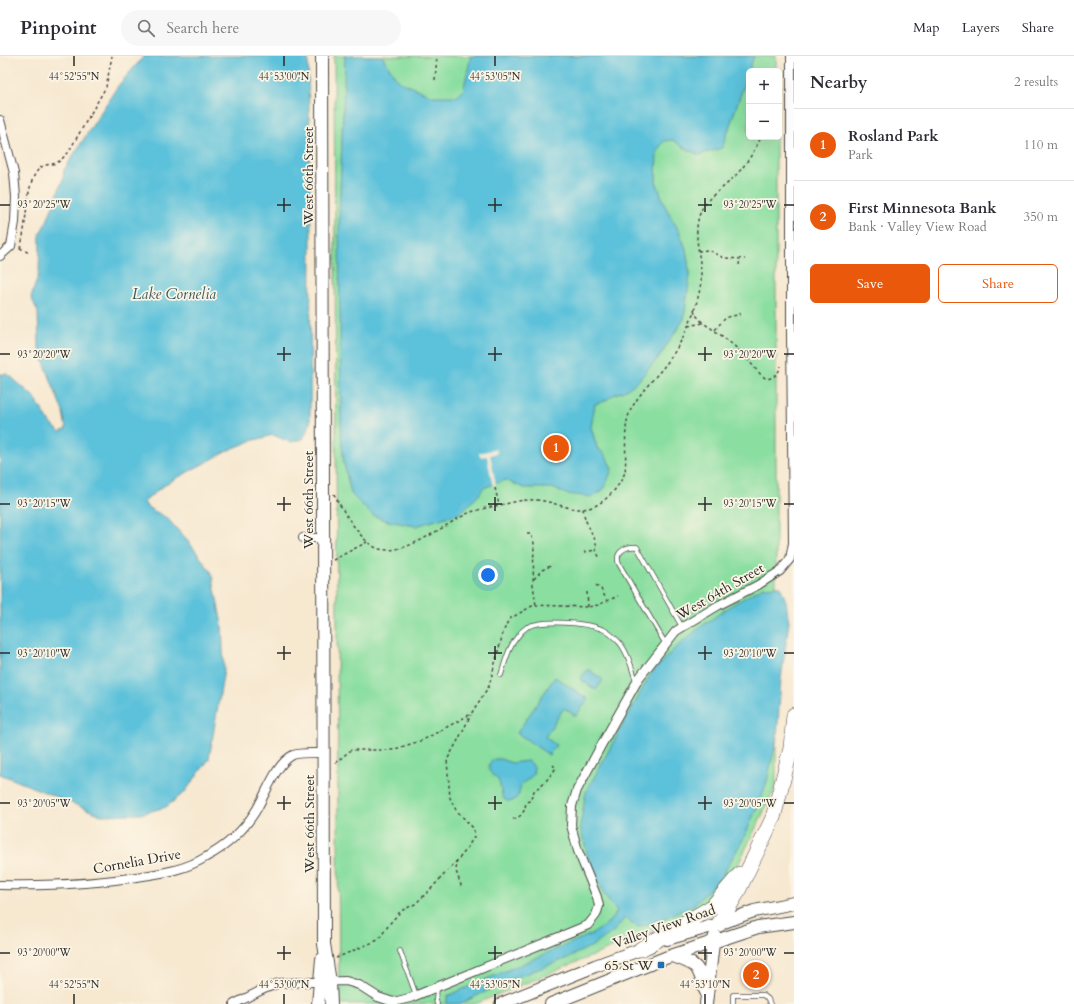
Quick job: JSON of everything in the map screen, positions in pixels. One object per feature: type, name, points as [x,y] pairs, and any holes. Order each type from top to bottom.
[{"type":"highway","points":[[719,924],[737,893],[772,818],[791,748],[794,715]]},
{"type":"highway","points":[[641,949],[712,907],[754,856]]},
{"type":"street","name":"West 66th Street","points":[[322,56],[324,944],[325,982],[331,1004]]},
{"type":"street","name":"West 64th Street","points":[[234,1004],[264,988],[279,984],[346,981],[359,985],[378,997],[393,1002],[416,995],[588,925],[596,915],[599,906],[597,897],[578,851],[571,825],[572,806],[577,790],[636,682],[676,631],[758,585],[780,571],[790,559],[793,543],[791,331],[792,56]]},
{"type":"street","points":[[0,120],[14,173],[16,197],[15,222],[11,246],[0,256]]},
{"type":"street","points":[[303,538],[323,538]]},
{"type":"street","name":"Cornelia Drive","points":[[0,885],[54,885],[120,880],[164,873],[186,867],[206,858],[224,846],[241,830],[255,813],[282,763],[294,754],[324,753]]},
{"type":"street","name":"Valley View Road","points":[[501,1004],[676,935],[719,924],[754,910],[794,902]]},
{"type":"street","points":[[551,1004],[673,956],[758,927],[794,922]]},
{"type":"street","points":[[706,1000],[712,943],[719,924]]},
{"type":"street","points":[[673,956],[692,963],[700,972],[706,1000]]},
{"type":"street","name":"West 66th Street","points":[[318,1004],[325,982]]},
{"type":"lane","points":[[666,644],[619,564],[617,555],[620,552],[631,547],[637,547],[682,627]]},
{"type":"lane","points":[[501,675],[509,652],[518,636],[527,628],[540,624],[582,624],[604,629],[620,643],[629,661],[636,682]]},
{"type":"lane","points":[[400,950],[416,995]]},
{"type":"lane","points":[[437,986],[437,1004]]},
{"type":"lane","points":[[733,1004],[733,995],[763,995],[768,999],[770,1004]]},
{"type":"path","points":[[20,248],[26,222],[31,183],[39,168],[46,164],[55,164],[68,152],[106,88],[112,56]]},
{"type":"path","points":[[435,80],[437,56]]},
{"type":"path","points":[[333,491],[339,504],[367,542],[381,550],[407,547],[471,512],[499,505],[533,500],[548,502],[578,510],[603,501],[610,495],[622,479],[626,464],[627,423],[632,409],[645,389],[673,354],[694,310],[700,289],[701,278],[696,229],[701,210],[710,198],[740,171],[754,151],[760,140]]},
{"type":"path","points":[[11,246],[20,248],[29,253]]},
{"type":"path","points":[[698,251],[708,250],[724,258],[745,259]]},
{"type":"path","points":[[740,259],[740,265]]},
{"type":"path","points":[[694,310],[702,323],[715,330],[731,342],[748,359],[760,375],[767,379],[773,378],[782,366]]},
{"type":"path","points":[[715,330],[722,321],[729,316],[740,314],[740,310]]},
{"type":"path","points":[[687,327],[702,323]]},
{"type":"path","points":[[495,488],[499,505]]},
{"type":"path","points":[[583,509],[585,519],[596,542],[596,550],[600,559]]},
{"type":"path","points":[[527,534],[530,534],[534,543],[533,580],[536,605]]},
{"type":"path","points":[[330,561],[367,542]]},
{"type":"path","points":[[584,552],[596,550]]},
{"type":"path","points":[[533,580],[542,570],[552,565]]},
{"type":"path","points":[[596,585],[601,589],[607,601]]},
{"type":"path","points":[[587,592],[588,607]]},
{"type":"path","points":[[333,959],[378,940],[390,922],[401,911],[415,904],[428,892],[457,860],[474,837],[474,829],[456,810],[450,798],[447,760],[471,714],[489,686],[507,623],[511,618],[536,605],[588,607],[618,596]]},
{"type":"path","points":[[330,767],[351,750],[392,750],[423,740],[471,714]]},
{"type":"path","points":[[526,802],[530,801],[534,791],[546,781],[556,768],[553,765]]},
{"type":"path","points":[[513,819],[517,818],[525,811],[526,802]]},
{"type":"path","points":[[457,860],[456,871],[462,888]]},
{"type":"green space","points":[[334,56],[776,56],[776,68],[746,68],[746,140],[776,140],[776,786],[733,875],[687,917],[475,1004],[339,1004]]},
{"type":"water","name":"Lake Cornelia","points":[[144,56],[308,56],[311,239],[310,424],[303,439],[290,442],[273,435],[251,441],[231,449],[173,480],[159,489],[144,502],[147,507],[167,518],[192,546],[212,573],[222,625],[224,670],[209,759],[185,792],[166,807],[140,814],[101,815],[0,774],[0,374],[8,374],[34,397],[50,423],[60,432],[66,429],[63,412],[39,349],[38,312],[31,297],[39,273],[40,233],[47,221],[63,179],[64,170],[117,87]]},
{"type":"water","points":[[345,56],[382,56],[398,81],[433,96],[458,96],[463,91],[471,56],[754,56],[750,68],[746,68],[746,79],[722,148],[699,155],[673,140],[664,141],[657,151],[656,181],[665,206],[679,231],[686,249],[690,275],[684,319],[659,357],[639,380],[626,390],[613,395],[605,401],[595,404],[591,427],[597,448],[605,454],[612,469],[604,489],[593,497],[566,494],[552,488],[524,488],[505,480],[483,488],[479,495],[460,513],[416,526],[388,521],[372,515],[351,494],[344,464],[341,434],[339,220]]},
{"type":"water","points":[[780,586],[786,601],[789,622],[781,679],[777,737],[766,785],[745,836],[722,876],[694,905],[658,921],[638,927],[625,918],[613,932],[592,946],[565,959],[509,980],[460,1004],[447,1004],[447,996],[592,934],[603,927],[612,918],[617,911],[604,894],[588,857],[580,826],[586,792],[650,675],[674,649],[698,629],[730,606],[763,587]]},
{"type":"water","points":[[588,669],[603,680],[596,690],[580,679]]},
{"type":"water","points":[[555,677],[588,699],[576,716],[564,708],[545,737],[556,745],[549,755],[517,733]]},
{"type":"water","points":[[494,759],[500,759],[512,763],[527,761],[534,767],[533,775],[521,785],[518,796],[513,801],[508,801],[503,798],[498,780],[489,770],[489,764]]},
{"type":"pier","points":[[496,449],[497,453],[490,455],[496,485],[493,486],[487,456],[480,457],[479,453]]},
{"type":"place","name":"Rosland Park","points":[[556,448]]},
{"type":"place","name":"65 St W","points":[[661,965]]},
{"type":"place","name":"First Minnesota Bank","points":[[756,975]]}]
